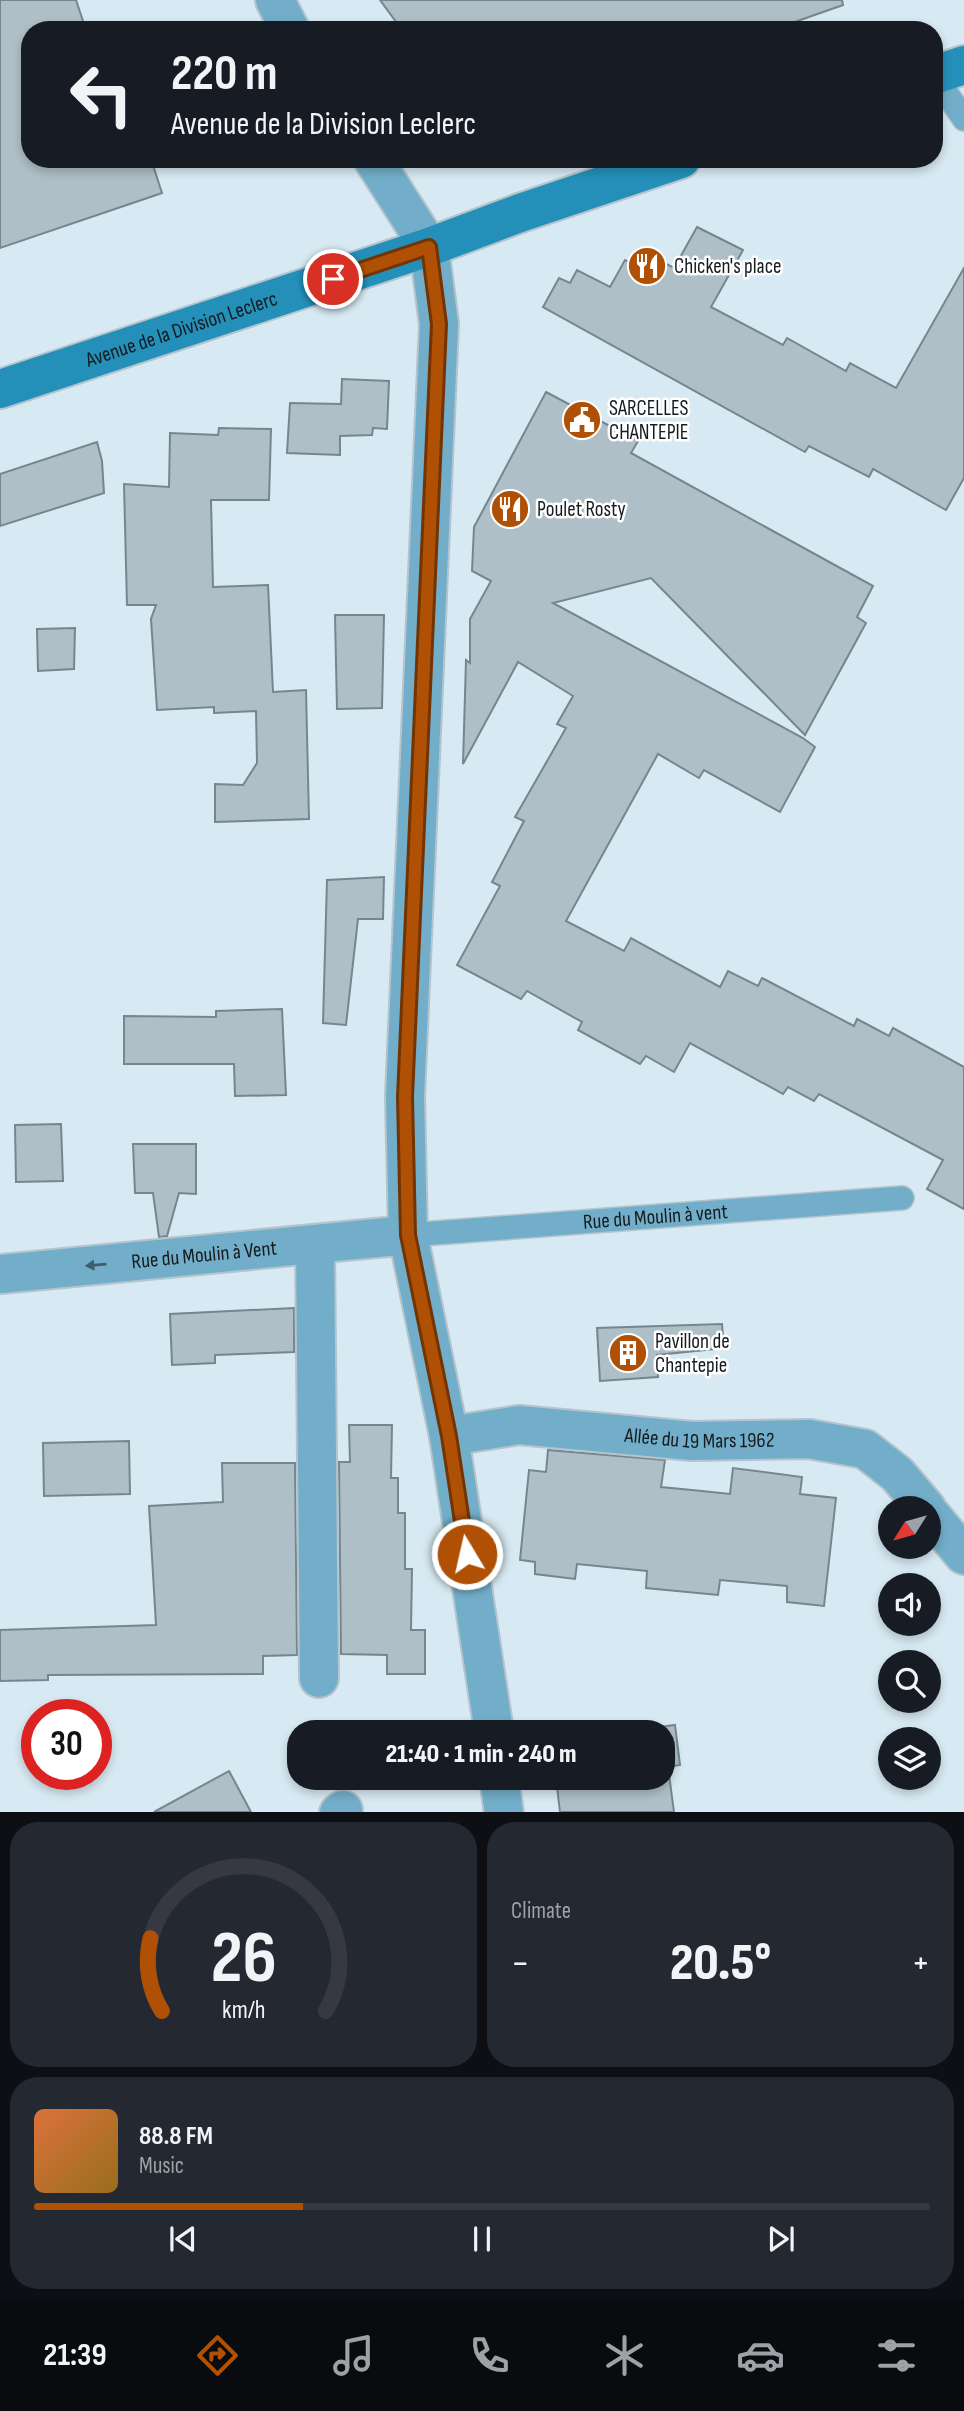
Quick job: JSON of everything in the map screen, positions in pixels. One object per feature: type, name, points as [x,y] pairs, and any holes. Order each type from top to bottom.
[{"type":"main road","points":[[943,72],[964,65]]},
{"type":"main road","name":"Avenue de la Division Leclerc","points":[[0,389],[429,247],[654,168]]},
{"type":"street","points":[[275,0],[286,21]]},
{"type":"street","points":[[379,168],[429,247],[439,324],[405,1097],[408,1235],[449,1436],[492,1720]]},
{"type":"street","name":"Rue du Moulin à Vent","points":[[0,1274],[408,1235]]},
{"type":"street","points":[[315,1244],[319,1678]]},
{"type":"street","name":"Allée du 19 Mars 1962","points":[[449,1436],[519,1425],[692,1441],[809,1440],[865,1449],[897,1474],[916,1496]]},
{"type":"street","points":[[942,1529],[964,1555]]},
{"type":"street","points":[[501,1790],[504,1812]]},
{"type":"lane","points":[[943,88],[964,119]]},
{"type":"lane","name":"Rue du Moulin à vent","points":[[408,1235],[902,1198]]},
{"type":"building","points":[[0,0],[76,0],[83,21],[21,21],[21,168],[154,168],[162,193],[0,248]]},
{"type":"building","points":[[380,0],[842,0],[843,5],[798,21],[395,21]]},
{"type":"building","points":[[697,227],[743,250],[711,307],[783,345],[787,338],[846,371],[850,363],[896,388],[964,268],[964,478],[946,510],[873,469],[869,477],[809,446],[805,452],[543,307],[559,278],[570,283],[577,270],[610,287],[625,260],[635,265],[642,251],[674,268]]},
{"type":"building","points":[[342,379],[389,381],[387,429],[373,428],[372,435],[340,436],[340,455],[287,453],[290,403],[341,404]]},
{"type":"building","points":[[546,392],[638,441],[631,453],[873,586],[857,617],[866,623],[805,735],[651,578],[553,603],[803,738],[815,747],[780,812],[704,770],[699,778],[658,754],[566,921],[624,951],[631,938],[720,987],[728,971],[758,986],[762,978],[854,1026],[857,1019],[889,1036],[893,1028],[964,1067],[964,1209],[927,1189],[943,1160],[819,1094],[814,1101],[788,1087],[783,1094],[690,1043],[674,1072],[646,1056],[640,1064],[578,1030],[582,1022],[527,991],[521,999],[457,965],[500,886],[492,882],[524,821],[515,817],[566,728],[557,724],[573,696],[518,662],[463,764],[466,660],[470,663],[470,619],[491,581],[472,571],[474,527]]},
{"type":"building","points":[[219,428],[271,429],[269,500],[211,500],[213,587],[268,585],[273,692],[306,690],[309,819],[215,822],[215,784],[243,785],[257,763],[256,711],[214,713],[214,707],[157,710],[151,619],[156,605],[127,605],[124,484],[169,487],[170,433],[218,435]]},
{"type":"building","points":[[97,442],[102,461],[104,493],[0,526],[0,474]]},
{"type":"building","points":[[335,615],[384,615],[382,708],[337,709]]},
{"type":"building","points":[[75,628],[74,669],[38,671],[37,629]]},
{"type":"building","points":[[384,877],[383,919],[358,919],[346,1025],[323,1023],[327,880]]},
{"type":"building","points":[[282,1009],[286,1095],[235,1096],[234,1064],[124,1064],[124,1016],[216,1017],[216,1011]]},
{"type":"building","points":[[61,1124],[63,1181],[16,1182],[15,1125]]},
{"type":"building","points":[[133,1144],[196,1144],[196,1194],[179,1193],[167,1236],[159,1237],[153,1193],[135,1193]]},
{"type":"building","points":[[294,1308],[294,1352],[215,1355],[215,1363],[172,1365],[170,1314]]},
{"type":"building","name":"Pavillon de Chantepie","points":[[722,1324],[724,1348],[657,1355],[658,1377],[600,1381],[597,1328]]},
{"type":"building","points":[[349,1425],[392,1425],[391,1478],[398,1478],[398,1513],[405,1513],[405,1569],[412,1569],[411,1630],[425,1630],[425,1674],[387,1674],[387,1655],[341,1654],[339,1462],[350,1462]]},
{"type":"building","points":[[129,1441],[130,1494],[44,1496],[43,1443]]},
{"type":"building","points":[[548,1450],[665,1460],[661,1487],[730,1494],[733,1468],[802,1477],[800,1494],[836,1498],[824,1606],[787,1602],[787,1586],[720,1580],[718,1595],[646,1588],[647,1571],[577,1564],[575,1579],[535,1574],[535,1562],[520,1560],[529,1470],[546,1472]]},
{"type":"building","points":[[222,1463],[295,1463],[297,1655],[263,1656],[263,1674],[48,1675],[48,1680],[0,1681],[0,1630],[156,1625],[149,1506],[223,1502]]},
{"type":"building","points":[[675,1725],[680,1765],[675,1766]]},
{"type":"building","points":[[229,1771],[251,1812],[154,1812]]},
{"type":"building","points":[[557,1790],[671,1790],[674,1812],[560,1812]]},
{"type":"place","name":"Chicken's place","points":[[647,266]]},
{"type":"place","name":"SARCELLES CHANTEPIE","points":[[582,420]]},
{"type":"place","name":"Poulet Rosty","points":[[510,509]]},
{"type":"place","name":"Pavillon de Chantepie","points":[[628,1353]]},
{"type":"route","points":[[333,279],[429,247],[439,324],[405,1097],[408,1235],[449,1436],[467,1554]]}]
